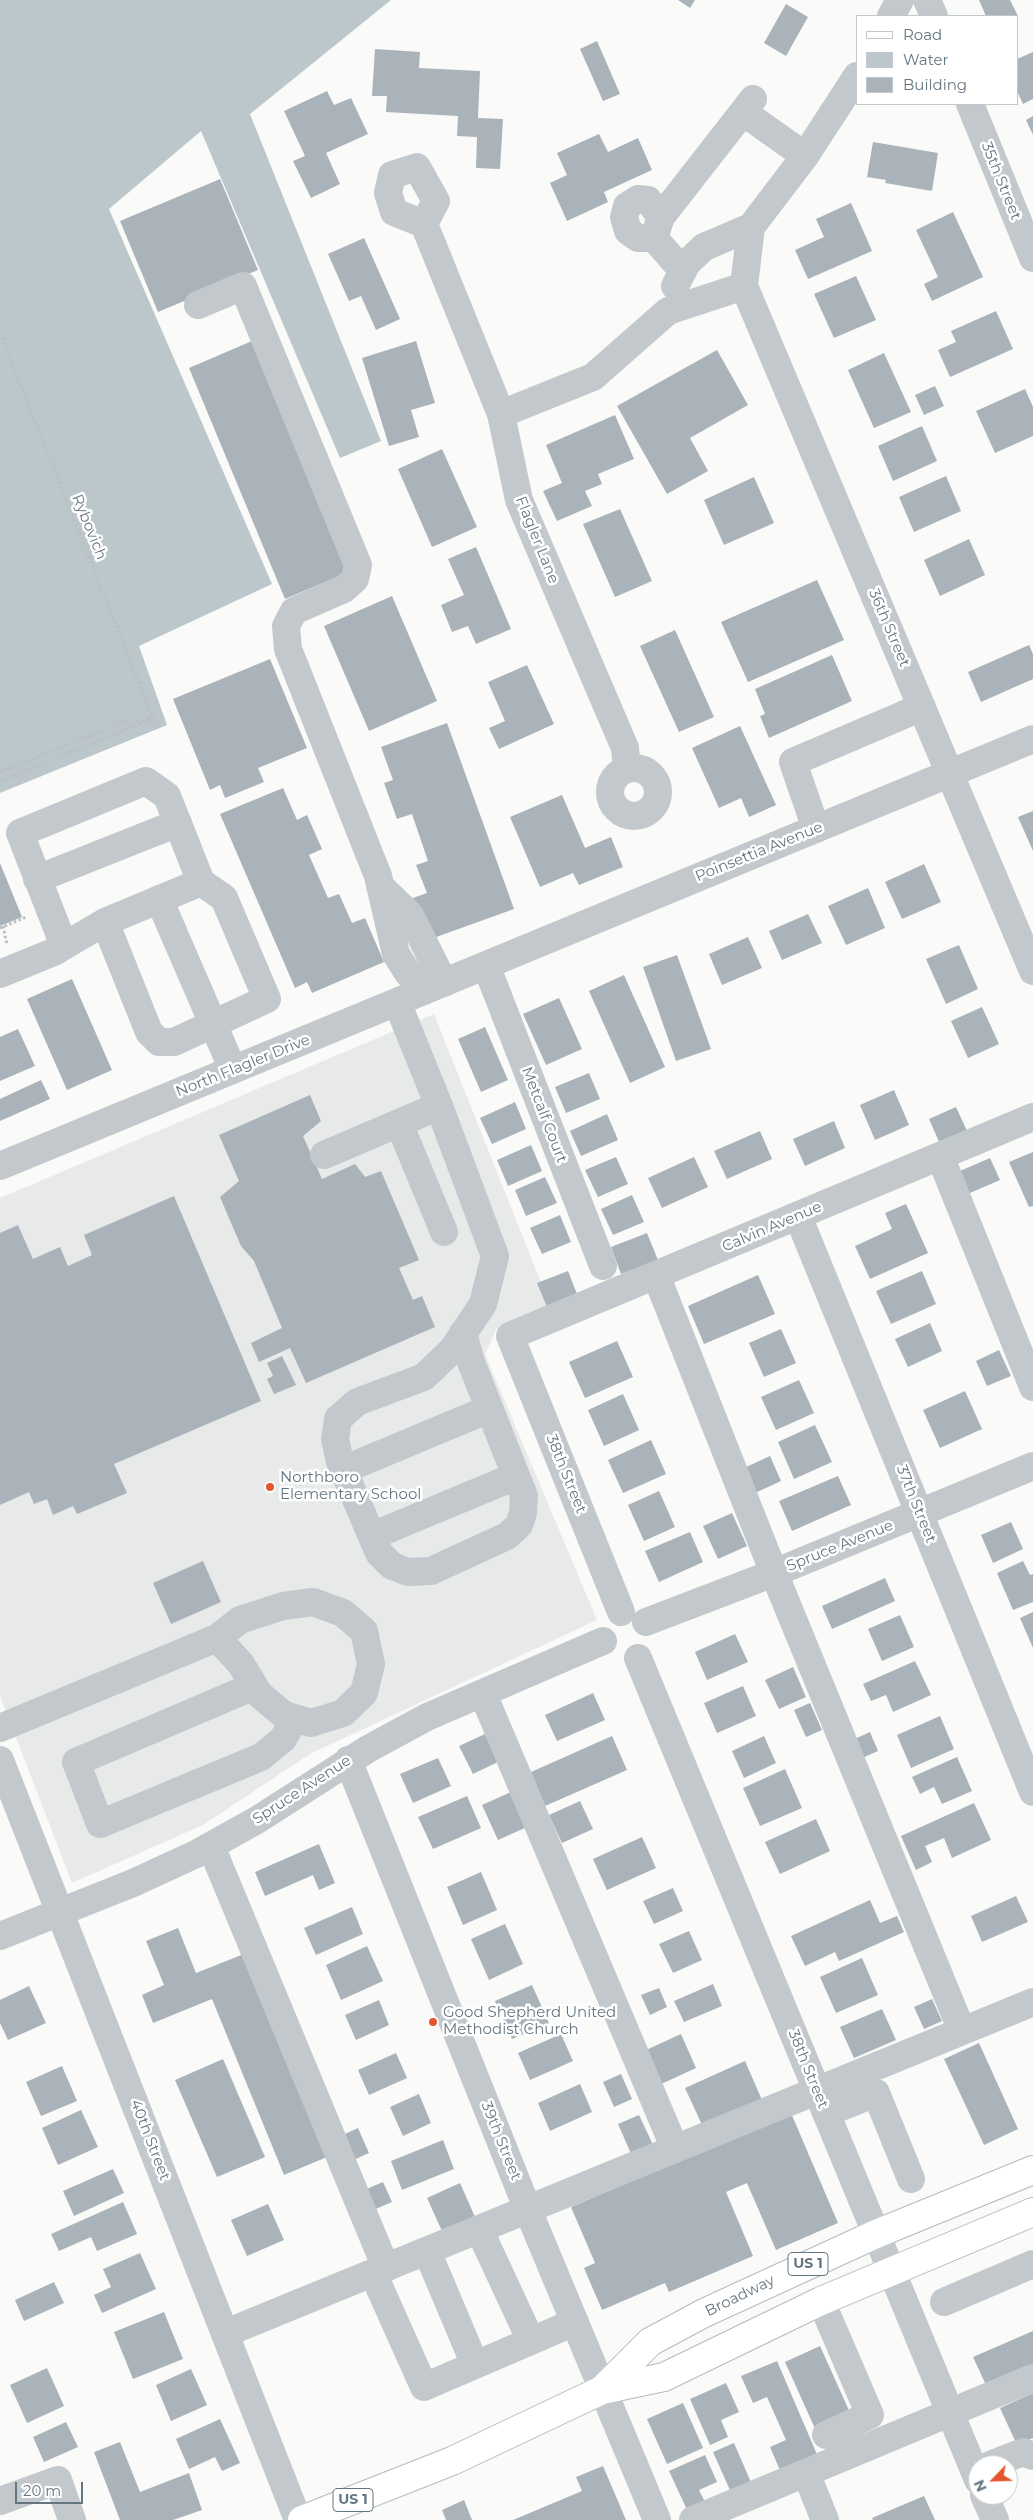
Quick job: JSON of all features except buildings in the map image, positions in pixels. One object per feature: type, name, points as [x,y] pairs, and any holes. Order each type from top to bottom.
[{"type":"main road","name":"Broadway","points":[[602,2390],[650,2342],[760,2286],[876,2234],[1033,2170]]},
{"type":"main road","name":"Broadway","points":[[302,2520],[452,2461],[602,2390],[664,2377],[821,2301],[1033,2212]]},
{"type":"street","points":[[892,15],[900,0]]},
{"type":"street","points":[[927,0],[934,15]]},
{"type":"street","points":[[668,311],[672,290],[687,263],[704,247],[751,227],[805,156],[856,78]]},
{"type":"street","points":[[683,271],[658,227],[748,105],[805,156]]},
{"type":"street","name":"35th Street","points":[[970,105],[1033,258]]},
{"type":"street","name":"Flagler Lane","points":[[424,224],[501,414],[519,500],[625,748],[627,768]]},
{"type":"street","points":[[501,414],[592,377],[668,311],[744,286],[751,227]]},
{"type":"street","points":[[198,305],[242,286],[358,566],[355,579],[344,589],[294,611],[286,626],[288,649],[380,886],[410,915],[434,987]]},
{"type":"street","name":"36th Street","points":[[744,286],[950,773],[1024,926],[1033,971]]},
{"type":"street","points":[[816,829],[793,762],[922,707]]},
{"type":"street","name":"Poinsettia Avenue","points":[[486,965],[1033,739]]},
{"type":"street","points":[[64,946],[20,833],[146,781],[167,796],[201,882],[224,898],[267,999],[174,1042],[159,1042],[149,1032],[105,922]]},
{"type":"street","points":[[37,879],[178,823]]},
{"type":"street","points":[[0,974],[64,946],[105,922],[201,882]]},
{"type":"street","points":[[159,899],[233,1070]]},
{"type":"street","name":"North Flagler Drive","points":[[0,1166],[486,965]]},
{"type":"street","name":"Metcalf Court","points":[[486,965],[603,1266]]},
{"type":"street","points":[[397,1002],[439,1106],[495,1256],[483,1304],[453,1349],[424,1377],[357,1402],[338,1419],[335,1439],[343,1470],[379,1553],[392,1566],[408,1572],[431,1571],[507,1536],[519,1524],[523,1513],[524,1496],[471,1362],[464,1333]]},
{"type":"street","points":[[324,1155],[439,1106]]},
{"type":"street","name":"Calvin Avenue","points":[[510,1336],[1033,1117]]},
{"type":"street","points":[[399,1124],[444,1232]]},
{"type":"street","points":[[940,1156],[1033,1387]]},
{"type":"street","name":"37th Street","points":[[798,1216],[1033,1792]]},
{"type":"street","points":[[656,1275],[774,1573],[962,2031]]},
{"type":"street","name":"38th Street","points":[[510,1336],[622,1612]]},
{"type":"street","points":[[343,1470],[489,1409]]},
{"type":"street","name":"Spruce Avenue","points":[[646,1622],[774,1573],[1033,1466]]},
{"type":"street","points":[[372,1536],[516,1476]]},
{"type":"street","points":[[0,1728],[218,1638],[240,1620],[284,1606],[313,1602],[343,1613],[364,1631],[371,1664],[364,1693],[342,1713],[311,1723],[284,1715],[259,1694],[241,1664],[218,1638]]},
{"type":"street","points":[[622,1612],[635,1613],[646,1622],[651,1637],[645,1652],[638,1658],[631,1660],[616,1658],[605,1648],[602,1641],[604,1626],[614,1615],[622,1612]]},
{"type":"street","name":"Spruce Avenue","points":[[0,1936],[133,1883],[211,1846],[257,1820],[348,1760],[427,1717],[602,1641]]},
{"type":"street","name":"38th Street","points":[[638,1658],[950,2412],[971,2455]]},
{"type":"street","points":[[254,1686],[76,1762],[100,1824],[261,1757],[283,1739],[295,1718]]},
{"type":"street","points":[[483,1694],[675,2149]]},
{"type":"street","name":"40th Street","points":[[0,1760],[298,2520]]},
{"type":"street","name":"39th Street","points":[[348,1760],[528,2210],[656,2520]]},
{"type":"street","points":[[211,1846],[424,2387],[575,2322]]},
{"type":"street","points":[[822,2102],[962,2031],[1033,2002]]},
{"type":"street","points":[[226,2333],[675,2149],[822,2102],[876,2093],[911,2179]]},
{"type":"street","points":[[479,2229],[531,2341]]},
{"type":"street","points":[[427,2251],[475,2365]]},
{"type":"street","points":[[944,2302],[1033,2264]]},
{"type":"street","points":[[821,2301],[870,2415],[826,2435]]},
{"type":"street","points":[[693,2520],[1033,2378]]},
{"type":"street","points":[[1018,2455],[1024,2452],[1033,2456]]},
{"type":"street","points":[[806,2473],[825,2520]]},
{"type":"street","points":[[3,2503],[58,2480],[72,2520]]},
{"type":"street","name":"38th Street","points":[[990,2505],[995,2520]]},
{"type":"path","name":"Rybovich","points":[[0,333],[157,729]]},
{"type":"path","points":[[0,772],[126,721],[128,726],[152,718]]},
{"type":"path","points":[[0,781],[152,718]]},
{"type":"path","points":[[0,928],[27,916]]},
{"type":"shaded area","name":"Northboro Elementary School","points":[[434,1014],[550,1305],[497,1328],[485,1354],[597,1620],[310,1754],[203,1825],[72,1883],[0,1696],[0,1198]]},
{"type":"water","points":[[0,0],[391,0],[250,114],[381,441],[340,458],[201,131],[109,209],[272,584],[139,646],[167,725],[0,793]]},
{"type":"place","name":"Northboro Elementary School","points":[[270,1487]]},
{"type":"place","name":"Good Shepherd United Methodist Church","points":[[433,2022]]}]
